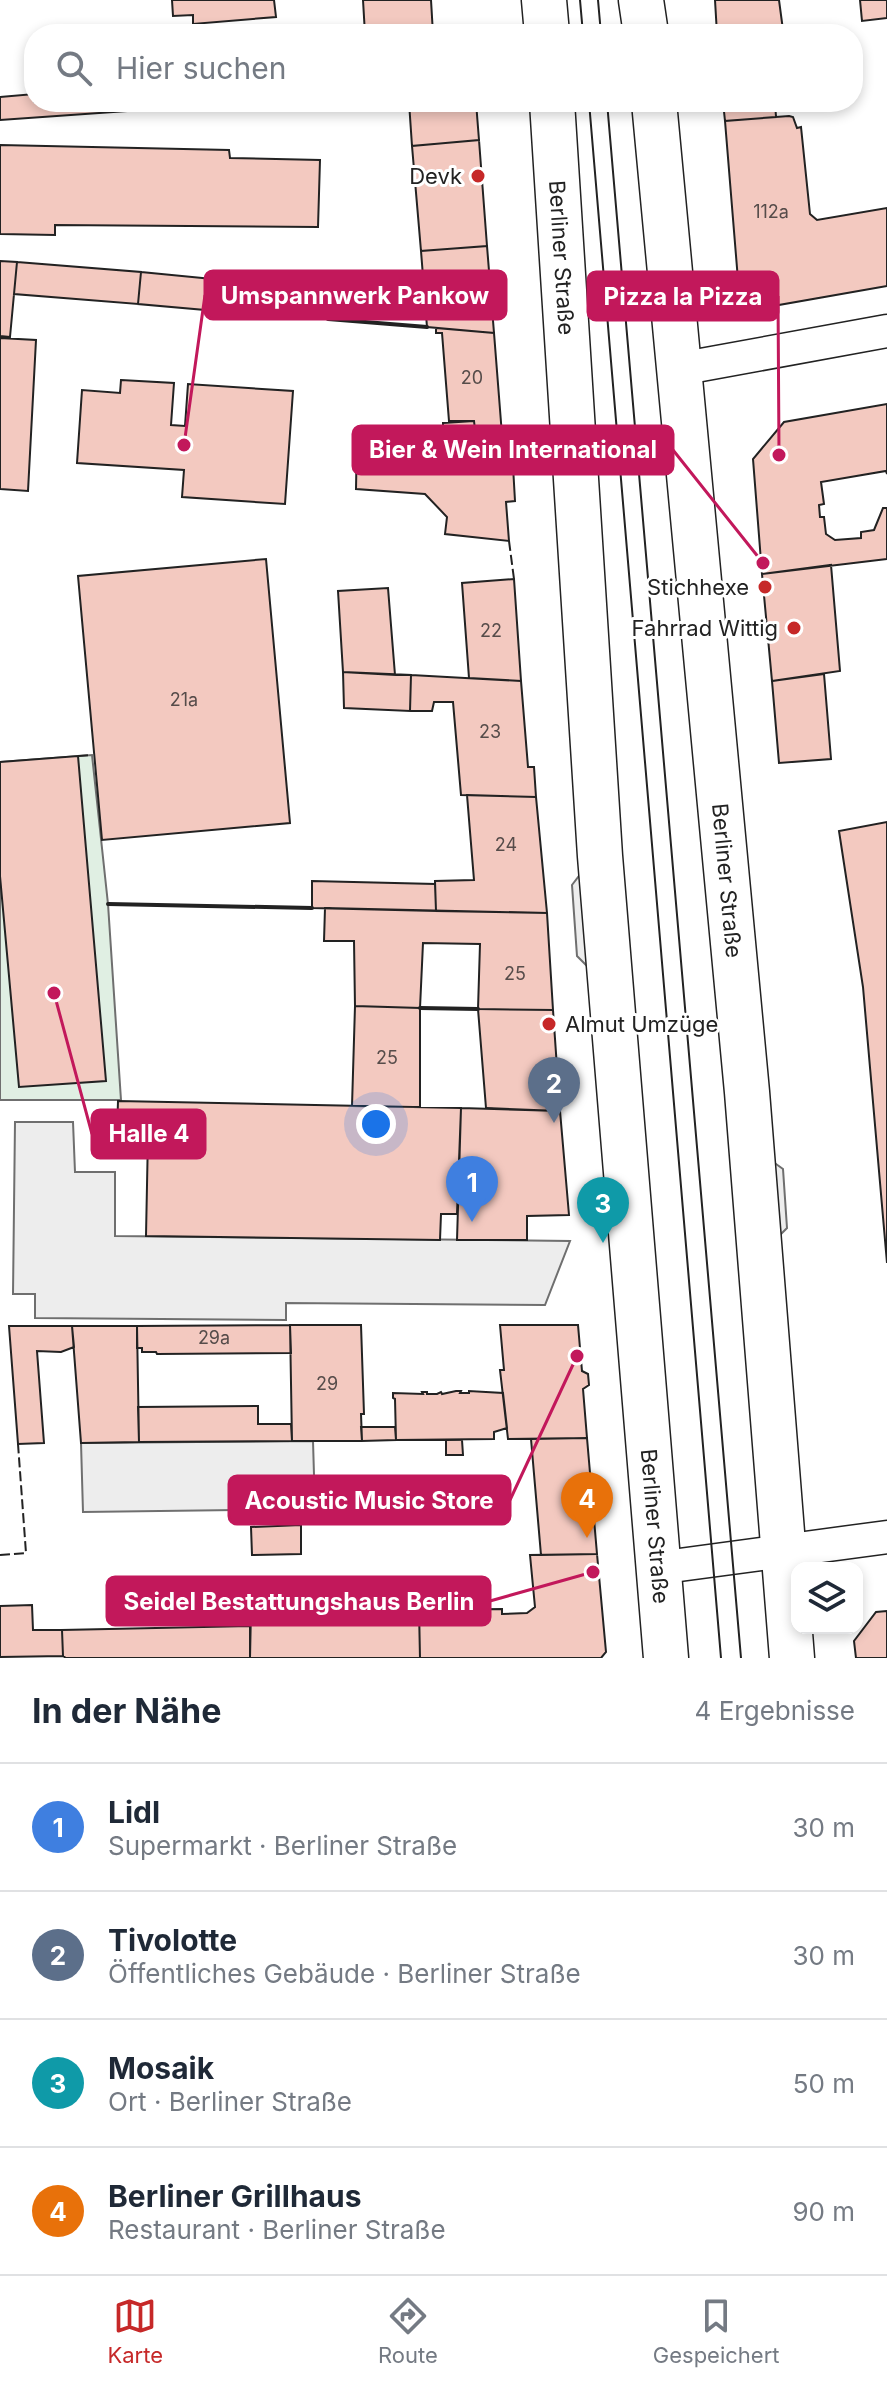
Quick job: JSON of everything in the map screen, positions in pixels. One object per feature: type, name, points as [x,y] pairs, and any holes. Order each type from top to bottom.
[{"type":"main road","points":[[544,0],[546,24]]},
{"type":"main road","points":[[641,0],[645,24]]},
{"type":"main road","name":"Berliner Straße","points":[[553,112],[600,856],[666,1658]]},
{"type":"main road","name":"Berliner Straße","points":[[655,112],[747,1092],[792,1658]]},
{"type":"street","points":[[679,369],[887,331]]},
{"type":"street","points":[[657,1568],[887,1537]]},
{"type":"green space","points":[[92,755],[108,904],[121,1100],[0,1100],[0,762]]},
{"type":"shaded area","points":[[582,872],[591,970],[577,956],[572,885]]},
{"type":"shaded area","points":[[15,1122],[73,1122],[75,1172],[115,1172],[115,1236],[570,1241],[545,1305],[286,1303],[286,1320],[35,1318],[35,1294],[13,1294]]},
{"type":"shaded area","points":[[769,1159],[783,1169],[787,1228],[776,1239]]},
{"type":"shaded area","points":[[313,1441],[315,1509],[83,1512],[81,1443]]},
{"type":"building","points":[[172,0],[274,0],[276,17],[193,24],[193,15],[173,16]]},
{"type":"building","points":[[363,0],[431,0],[432,24],[364,24]]},
{"type":"building","points":[[715,0],[779,0],[782,24],[716,24]]},
{"type":"building","points":[[860,0],[887,0],[887,18],[862,21]]},
{"type":"building","points":[[24,95],[24,112],[113,112],[0,120],[0,97]]},
{"type":"building","points":[[410,112],[477,112],[479,140],[412,146]]},
{"type":"building","points":[[724,112],[776,112],[776,117],[725,121]]},
{"type":"building","points":[[793,117],[797,128],[801,127],[810,214],[817,220],[887,208],[887,286],[773,306],[772,297],[764,298],[756,294],[746,278],[738,280],[725,121]]},
{"type":"building","points":[[479,140],[487,246],[421,251],[412,146]]},
{"type":"building","points":[[0,145],[229,150],[230,158],[320,160],[318,227],[55,225],[55,235],[0,234]]},
{"type":"building","points":[[487,246],[494,333],[427,327],[421,251]]},
{"type":"building","points":[[0,261],[17,262],[10,337],[0,336]]},
{"type":"building","points":[[17,262],[141,272],[138,304],[14,294]]},
{"type":"building","points":[[141,272],[264,284],[262,315],[138,304]]},
{"type":"building","points":[[436,328],[494,333],[502,435],[476,438],[474,421],[449,421],[442,333],[436,333]]},
{"type":"building","points":[[0,338],[36,340],[28,491],[0,489]]},
{"type":"building","points":[[121,380],[174,383],[171,425],[185,426],[188,384],[293,391],[285,504],[182,497],[184,470],[77,463],[82,390],[120,393]]},
{"type":"building","points":[[887,404],[887,474],[886,471],[821,482],[824,504],[819,505],[826,534],[835,540],[861,538],[861,532],[874,530],[883,508],[887,508],[887,559],[762,574],[753,459],[784,422]]},
{"type":"building","points":[[474,421],[476,438],[502,435],[505,467],[513,466],[515,501],[506,502],[509,541],[445,534],[447,517],[425,494],[356,489],[357,433],[406,428],[406,444],[443,441],[443,423]]},
{"type":"building","points":[[266,559],[290,823],[102,840],[78,576]]},
{"type":"building","points":[[831,565],[840,671],[772,681],[762,574]]},
{"type":"building","points":[[514,579],[521,681],[469,678],[462,583]]},
{"type":"building","points":[[388,588],[395,675],[343,672],[338,591]]},
{"type":"building","points":[[343,672],[411,675],[410,711],[344,708]]},
{"type":"building","points":[[824,674],[831,759],[779,763],[772,681]]},
{"type":"building","points":[[411,675],[521,681],[528,767],[534,767],[536,797],[461,795],[453,702],[434,702],[432,711],[410,711]]},
{"type":"building","points":[[78,756],[106,1081],[19,1087],[0,876],[0,762]]},
{"type":"building","points":[[467,795],[536,797],[547,913],[436,911],[435,881],[474,880]]},
{"type":"building","points":[[887,822],[887,1263],[863,987],[839,831]]},
{"type":"building","points":[[312,881],[435,884],[436,911],[312,908]]},
{"type":"building","points":[[325,908],[547,913],[553,1010],[478,1009],[480,944],[423,943],[420,1008],[355,1006],[354,941],[324,941]]},
{"type":"building","points":[[355,1006],[420,1008],[420,1107],[352,1106]]},
{"type":"building","points":[[478,1009],[553,1010],[560,1111],[486,1108]]},
{"type":"building","points":[[118,1101],[461,1108],[457,1214],[441,1214],[440,1240],[146,1236],[148,1135],[117,1134]]},
{"type":"building","points":[[461,1108],[560,1111],[569,1215],[527,1216],[527,1240],[457,1240]]},
{"type":"building","points":[[290,1325],[361,1325],[362,1441],[292,1441]]},
{"type":"building","points":[[290,1325],[291,1353],[157,1354],[137,1348],[137,1326]]},
{"type":"building","points":[[500,1325],[578,1325],[582,1371],[588,1374],[589,1385],[583,1389],[587,1438],[508,1439],[500,1370],[504,1370]]},
{"type":"building","points":[[9,1326],[72,1326],[74,1347],[61,1352],[37,1351],[44,1443],[18,1444]]},
{"type":"building","points":[[72,1326],[137,1326],[139,1442],[81,1443]]},
{"type":"building","points":[[456,1391],[503,1393],[507,1428],[494,1432],[494,1439],[396,1440],[393,1393],[442,1394]]},
{"type":"building","points":[[258,1406],[258,1424],[291,1424],[292,1441],[139,1442],[138,1407]]},
{"type":"building","points":[[361,1427],[395,1427],[396,1440],[362,1441]]},
{"type":"building","points":[[587,1438],[597,1554],[541,1555],[531,1439]]},
{"type":"building","points":[[446,1440],[462,1440],[463,1455],[446,1455]]},
{"type":"building","points":[[301,1525],[301,1554],[252,1555],[251,1527]]},
{"type":"building","points":[[597,1554],[606,1652],[601,1658],[420,1658],[419,1610],[502,1609],[502,1614],[527,1613],[535,1607],[530,1555]]},
{"type":"building","points":[[375,1604],[375,1608],[419,1607],[420,1658],[250,1658],[251,1610],[358,1608],[358,1605]]},
{"type":"building","points":[[32,1605],[33,1630],[62,1630],[63,1656],[0,1657],[0,1606]]},
{"type":"building","points":[[887,1611],[887,1658],[856,1658],[854,1641],[863,1634],[863,1629],[876,1612]]},
{"type":"building","points":[[250,1626],[250,1658],[63,1656],[62,1630]]},
{"type":"tram line","points":[[580,0],[582,24]]},
{"type":"tram line","points":[[598,0],[600,24]]},
{"type":"tram line","points":[[590,112],[721,1658]]},
{"type":"tram line","points":[[608,112],[741,1658]]},
{"type":"fence","points":[[509,541],[514,579]]},
{"type":"fence","points":[[78,756],[92,755]]},
{"type":"fence","points":[[0,1555],[26,1553],[18,1444]]},
{"type":"wall","points":[[328,319],[427,327]]},
{"type":"wall","points":[[108,904],[312,908]]},
{"type":"wall","points":[[420,1008],[478,1009]]},
{"type":"place","name":"Devk","points":[[478,176]]},
{"type":"place","name":"Umspannwerk Pankow","points":[[184,445]]},
{"type":"place","name":"Pizza la Pizza","points":[[779,455]]},
{"type":"place","name":"Bier & Wein International","points":[[763,563]]},
{"type":"place","name":"Stichhexe","points":[[765,587]]},
{"type":"place","name":"Fahrrad Wittig","points":[[794,628]]},
{"type":"place","name":"Halle 4","points":[[54,993]]},
{"type":"place","name":"Almut Umzüge","points":[[549,1024]]},
{"type":"place","name":"Tivolotte","points":[[554,1123]]},
{"type":"place","name":"Lidl","points":[[472,1222]]},
{"type":"place","name":"Mosaik","points":[[603,1243]]},
{"type":"place","name":"Acoustic Music Store","points":[[577,1356]]},
{"type":"place","name":"Berliner Grillhaus","points":[[587,1538]]},
{"type":"place","name":"Seidel Bestattungshaus Berlin","points":[[593,1572]]}]
